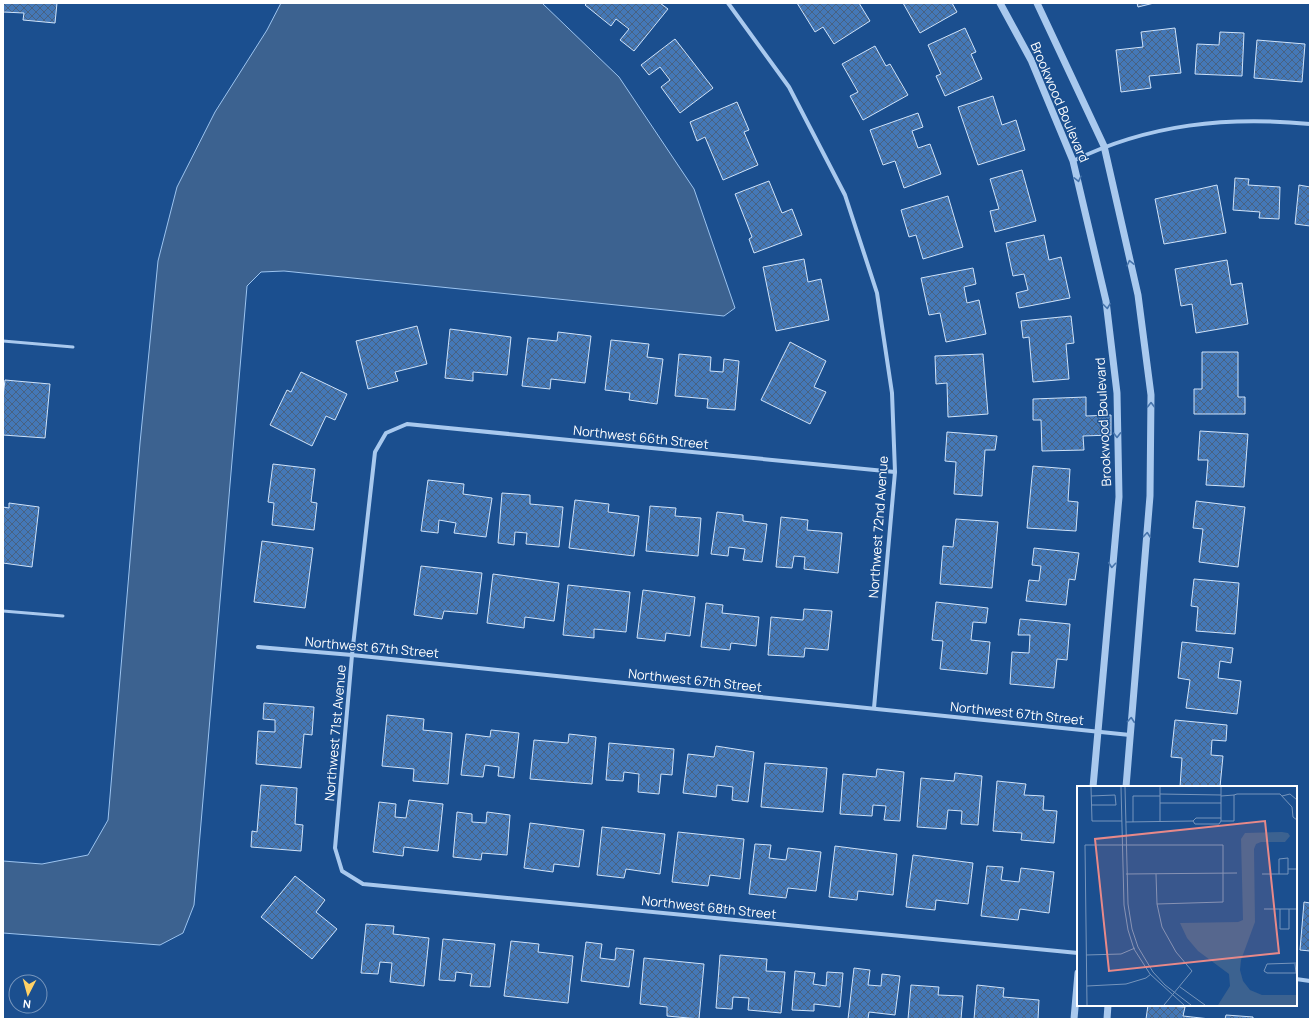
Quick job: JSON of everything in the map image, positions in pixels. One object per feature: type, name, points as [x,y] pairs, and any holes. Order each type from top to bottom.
[{"type":"street","name":"Northwest 72nd Avenue","points":[[728,3],[789,87],[845,195],[877,293],[892,393],[895,472],[874,708]]},
{"type":"street","name":"Brookwood Boulevard","points":[[1000,3],[1031,60],[1073,161],[1106,301],[1116,393],[1119,497],[1093,786]]},
{"type":"street","name":"Brookwood Boulevard","points":[[1037,3],[1104,146],[1138,295],[1151,395],[1150,496],[1126,786]]},
{"type":"street","points":[[1073,161],[1104,146],[1156,131],[1208,122],[1278,120],[1310,124]]},
{"type":"street","name":"Northwest 66th Street","points":[[386,433],[407,424],[895,472]]},
{"type":"street","name":"Northwest 71st Avenue","points":[[342,871],[335,848],[352,655],[375,452],[386,433]]},
{"type":"street","name":"Northwest 67th Street","points":[[258,647],[352,655],[1130,735]]},
{"type":"street","name":"Northwest 68th Street","points":[[342,871],[363,884],[1077,953]]},
{"type":"street","points":[[1297,979],[1310,980]]},
{"type":"street","points":[[1074,1019],[1077,984]]},
{"type":"street","points":[[1107,1019],[1108,1006]]},
{"type":"lane","points":[[3,341],[73,347]]},
{"type":"lane","points":[[3,611],[62,616]]},
{"type":"water","points":[[281,3],[542,3],[619,77],[694,189],[735,308],[724,316],[284,271],[261,272],[247,286],[194,905],[183,933],[160,945],[3,933],[3,861],[42,864],[88,855],[108,820],[140,443],[158,261],[177,187],[215,112],[267,30]]},
{"type":"building","points":[[3,3],[57,3],[55,23],[23,20],[24,13],[3,12]]},
{"type":"building","points":[[587,3],[660,3],[668,9],[634,51],[620,40],[629,29],[616,19],[611,26],[585,5]]},
{"type":"building","points":[[797,3],[859,3],[870,21],[834,44],[823,27],[815,32]]},
{"type":"building","points":[[903,3],[952,3],[957,12],[920,33]]},
{"type":"building","points":[[1137,3],[1154,3],[1138,7]]},
{"type":"building","points":[[965,28],[976,52],[971,54],[982,79],[945,96],[936,76],[941,74],[928,45]]},
{"type":"building","points":[[1175,28],[1181,73],[1149,76],[1151,88],[1121,92],[1116,50],[1143,47],[1141,32]]},
{"type":"building","points":[[1220,32],[1244,33],[1242,76],[1195,74],[1197,44],[1219,45]]},
{"type":"building","points":[[675,39],[713,88],[680,113],[661,87],[670,80],[660,67],[649,75],[641,65]]},
{"type":"building","points":[[1257,40],[1305,44],[1302,82],[1254,78]]},
{"type":"building","points":[[875,46],[886,66],[890,64],[908,95],[863,120],[850,96],[858,92],[842,64]]},
{"type":"building","points":[[993,96],[1002,125],[1016,120],[1025,150],[978,165],[958,107]]},
{"type":"building","points":[[737,102],[749,130],[744,132],[758,165],[723,180],[705,137],[697,141],[690,122]]},
{"type":"building","points":[[918,113],[923,127],[912,131],[918,148],[930,144],[941,174],[904,188],[895,161],[883,165],[870,130]]},
{"type":"building","points":[[1022,170],[1036,221],[995,232],[990,211],[999,209],[990,179]]},
{"type":"building","points":[[1235,178],[1249,179],[1248,185],[1280,187],[1279,219],[1259,218],[1260,212],[1233,210]]},
{"type":"building","points":[[769,181],[782,213],[792,209],[802,235],[754,253],[749,239],[752,237],[735,194]]},
{"type":"building","points":[[1217,185],[1226,233],[1164,244],[1155,199]]},
{"type":"building","points":[[1299,185],[1310,187],[1310,226],[1295,224]]},
{"type":"building","points":[[948,196],[963,247],[923,259],[916,235],[909,237],[901,210]]},
{"type":"building","points":[[1044,235],[1049,260],[1061,257],[1070,298],[1019,308],[1016,293],[1028,290],[1024,274],[1013,276],[1006,243]]},
{"type":"building","points":[[804,259],[808,282],[821,279],[829,320],[776,331],[763,267]]},
{"type":"building","points":[[1227,260],[1231,285],[1242,283],[1248,324],[1196,333],[1192,304],[1181,306],[1175,269]]},
{"type":"building","points":[[973,268],[976,284],[964,287],[967,303],[979,300],[986,334],[946,342],[940,313],[929,315],[921,278]]},
{"type":"building","points":[[1071,316],[1074,343],[1066,344],[1069,379],[1033,382],[1029,337],[1023,338],[1021,321]]},
{"type":"building","points":[[417,326],[427,364],[395,372],[398,381],[368,389],[356,341]]},
{"type":"building","points":[[450,329],[511,337],[507,375],[473,372],[473,381],[445,378]]},
{"type":"building","points":[[558,332],[591,336],[585,383],[551,379],[550,389],[522,386],[528,338],[557,341]]},
{"type":"building","points":[[611,340],[649,344],[647,357],[663,359],[657,404],[629,400],[630,393],[605,390]]},
{"type":"building","points":[[790,342],[826,361],[814,387],[826,392],[810,424],[761,400]]},
{"type":"building","points":[[1202,352],[1238,352],[1238,397],[1245,397],[1245,414],[1194,414],[1194,389],[1202,389]]},
{"type":"building","points":[[679,354],[711,357],[710,371],[723,372],[724,359],[739,361],[735,410],[707,408],[708,399],[675,396]]},
{"type":"building","points":[[983,354],[988,414],[948,417],[947,383],[936,384],[935,356]]},
{"type":"building","points":[[301,372],[347,394],[335,420],[326,416],[312,446],[270,425],[287,390],[291,392]]},
{"type":"building","points":[[5,380],[50,384],[45,438],[3,435],[3,396]]},
{"type":"building","points":[[1086,397],[1086,416],[1111,415],[1111,435],[1083,436],[1084,450],[1042,451],[1041,420],[1033,420],[1033,399]]},
{"type":"building","points":[[1200,431],[1248,434],[1244,487],[1206,485],[1208,460],[1198,460]]},
{"type":"building","points":[[947,432],[997,436],[995,450],[985,450],[982,496],[954,494],[956,462],[945,461]]},
{"type":"building","points":[[273,464],[315,469],[311,502],[317,503],[314,530],[272,525],[274,503],[268,502]]},
{"type":"building","points":[[1033,466],[1070,469],[1068,501],[1078,502],[1076,531],[1027,528]]},
{"type":"building","points":[[428,480],[464,484],[463,494],[492,498],[486,537],[454,533],[456,523],[439,520],[438,533],[421,531]]},
{"type":"building","points":[[502,493],[530,495],[530,504],[563,507],[559,547],[526,544],[527,533],[515,532],[514,545],[498,543]]},
{"type":"building","points":[[575,500],[609,504],[608,512],[639,516],[634,556],[569,548]]},
{"type":"building","points":[[1196,501],[1245,507],[1238,567],[1199,562],[1203,529],[1193,528]]},
{"type":"building","points":[[9,503],[39,507],[32,567],[3,563],[3,507],[9,508]]},
{"type":"building","points":[[650,506],[676,508],[675,516],[701,518],[698,556],[646,551]]},
{"type":"building","points":[[717,512],[743,515],[743,521],[767,524],[762,562],[743,560],[745,549],[729,547],[728,556],[711,554]]},
{"type":"building","points":[[781,517],[808,520],[807,530],[842,533],[838,573],[804,569],[805,557],[794,556],[792,568],[776,567]]},
{"type":"building","points":[[956,519],[998,522],[992,588],[940,584],[943,546],[953,547]]},
{"type":"building","points":[[262,541],[313,548],[305,608],[254,602]]},
{"type":"building","points":[[1034,548],[1079,553],[1075,580],[1069,579],[1066,605],[1026,601],[1029,580],[1039,581],[1041,566],[1032,565]]},
{"type":"building","points":[[421,566],[482,573],[477,614],[444,611],[442,619],[414,615]]},
{"type":"building","points":[[493,574],[559,583],[554,621],[525,617],[524,628],[487,623]]},
{"type":"building","points":[[1194,579],[1239,583],[1235,634],[1196,631],[1198,607],[1191,606]]},
{"type":"building","points":[[568,585],[630,592],[626,632],[594,629],[594,638],[563,635]]},
{"type":"building","points":[[643,590],[695,597],[690,636],[666,633],[665,641],[637,638]]},
{"type":"building","points":[[936,602],[988,608],[986,623],[973,622],[971,640],[990,642],[987,674],[940,669],[943,641],[932,640]]},
{"type":"building","points":[[706,603],[723,605],[722,613],[759,617],[756,646],[731,643],[730,650],[701,647]]},
{"type":"building","points":[[804,609],[832,611],[828,650],[805,648],[804,657],[768,655],[771,617],[803,620]]},
{"type":"building","points":[[1020,619],[1070,624],[1067,660],[1057,659],[1054,688],[1010,684],[1012,652],[1029,653],[1030,635],[1018,635]]},
{"type":"building","points":[[1182,642],[1233,648],[1231,663],[1220,661],[1218,678],[1241,681],[1237,714],[1186,708],[1190,680],[1178,678]]},
{"type":"building","points":[[264,703],[314,707],[312,735],[304,734],[301,768],[256,764],[258,731],[275,732],[275,720],[263,719]]},
{"type":"building","points":[[387,715],[424,719],[423,730],[452,733],[448,784],[413,781],[414,769],[382,766]]},
{"type":"building","points":[[1175,720],[1227,725],[1226,741],[1212,740],[1211,755],[1223,756],[1220,786],[1180,786],[1182,758],[1171,757]]},
{"type":"building","points":[[491,730],[519,733],[514,778],[498,776],[499,767],[485,765],[483,777],[461,775],[466,734],[490,737]]},
{"type":"building","points":[[569,734],[596,737],[592,784],[530,779],[534,740],[568,743]]},
{"type":"building","points":[[609,743],[674,749],[672,775],[661,774],[659,794],[638,792],[639,774],[624,772],[623,781],[606,780]]},
{"type":"building","points":[[716,746],[754,752],[748,802],[732,800],[733,787],[717,785],[716,797],[683,793],[688,754],[714,757]]},
{"type":"building","points":[[765,763],[827,768],[823,812],[761,807]]},
{"type":"building","points":[[877,769],[904,772],[900,821],[884,820],[886,806],[873,805],[872,816],[840,814],[843,774],[876,777]]},
{"type":"building","points":[[955,773],[982,776],[978,825],[961,824],[962,811],[948,810],[946,829],[917,827],[921,778],[954,781]]},
{"type":"building","points":[[997,781],[1026,784],[1024,795],[1044,796],[1043,810],[1057,811],[1054,843],[1021,840],[1022,833],[993,831]]},
{"type":"building","points":[[261,785],[297,788],[295,824],[303,825],[301,851],[251,847],[252,831],[257,832]]},
{"type":"building","points":[[409,800],[443,804],[438,851],[404,847],[403,856],[373,852],[379,802],[396,804],[395,817],[406,818]]},
{"type":"building","points":[[457,812],[472,814],[472,822],[486,823],[487,812],[510,815],[507,855],[482,853],[481,860],[453,857]]},
{"type":"building","points":[[530,823],[584,830],[579,867],[554,864],[553,872],[524,868]]},
{"type":"building","points":[[602,827],[665,834],[660,874],[626,869],[624,878],[597,875]]},
{"type":"building","points":[[678,832],[744,839],[740,879],[710,875],[708,886],[672,882]]},
{"type":"building","points":[[755,844],[771,845],[769,858],[786,860],[788,848],[821,852],[816,891],[788,888],[786,898],[749,894]]},
{"type":"building","points":[[835,846],[897,854],[893,895],[858,891],[857,900],[829,897]]},
{"type":"building","points":[[913,855],[973,863],[968,904],[936,900],[935,910],[906,907]]},
{"type":"building","points":[[987,866],[1003,867],[1001,880],[1019,882],[1021,868],[1054,872],[1049,913],[1020,909],[1018,920],[981,916]]},
{"type":"building","points":[[295,876],[325,900],[316,912],[337,929],[312,959],[261,917]]},
{"type":"building","points":[[1304,902],[1310,903],[1310,951],[1300,950]]},
{"type":"building","points":[[366,924],[394,926],[393,934],[429,938],[424,986],[390,982],[392,963],[380,962],[378,974],[361,973]]},
{"type":"building","points":[[443,939],[495,944],[490,987],[470,986],[472,974],[456,972],[455,981],[439,980]]},
{"type":"building","points":[[511,941],[539,944],[538,952],[573,956],[568,1003],[504,996]]},
{"type":"building","points":[[586,942],[602,944],[600,958],[615,960],[616,948],[634,950],[629,987],[581,981]]},
{"type":"building","points":[[720,955],[767,959],[766,971],[785,972],[781,1013],[748,1010],[749,998],[733,997],[732,1009],[716,1008]]},
{"type":"building","points":[[644,958],[704,964],[699,1019],[667,1016],[667,1007],[640,1004]]},
{"type":"building","points":[[854,968],[870,970],[868,985],[881,986],[882,974],[900,976],[895,1015],[869,1012],[868,1019],[848,1019]]},
{"type":"building","points":[[795,971],[815,973],[813,984],[826,986],[827,972],[843,973],[840,1007],[814,1004],[814,1011],[792,1010]]},
{"type":"building","points":[[911,985],[939,987],[938,995],[963,996],[961,1019],[908,1019]]},
{"type":"building","points":[[977,985],[1004,988],[1003,997],[1039,1000],[1038,1019],[974,1019]]},
{"type":"building","points":[[1148,1006],[1166,1006],[1185,1007],[1183,1016],[1210,1019],[1146,1019]]},
{"type":"building","points":[[1226,1015],[1253,1017],[1253,1019],[1225,1019]]}]
